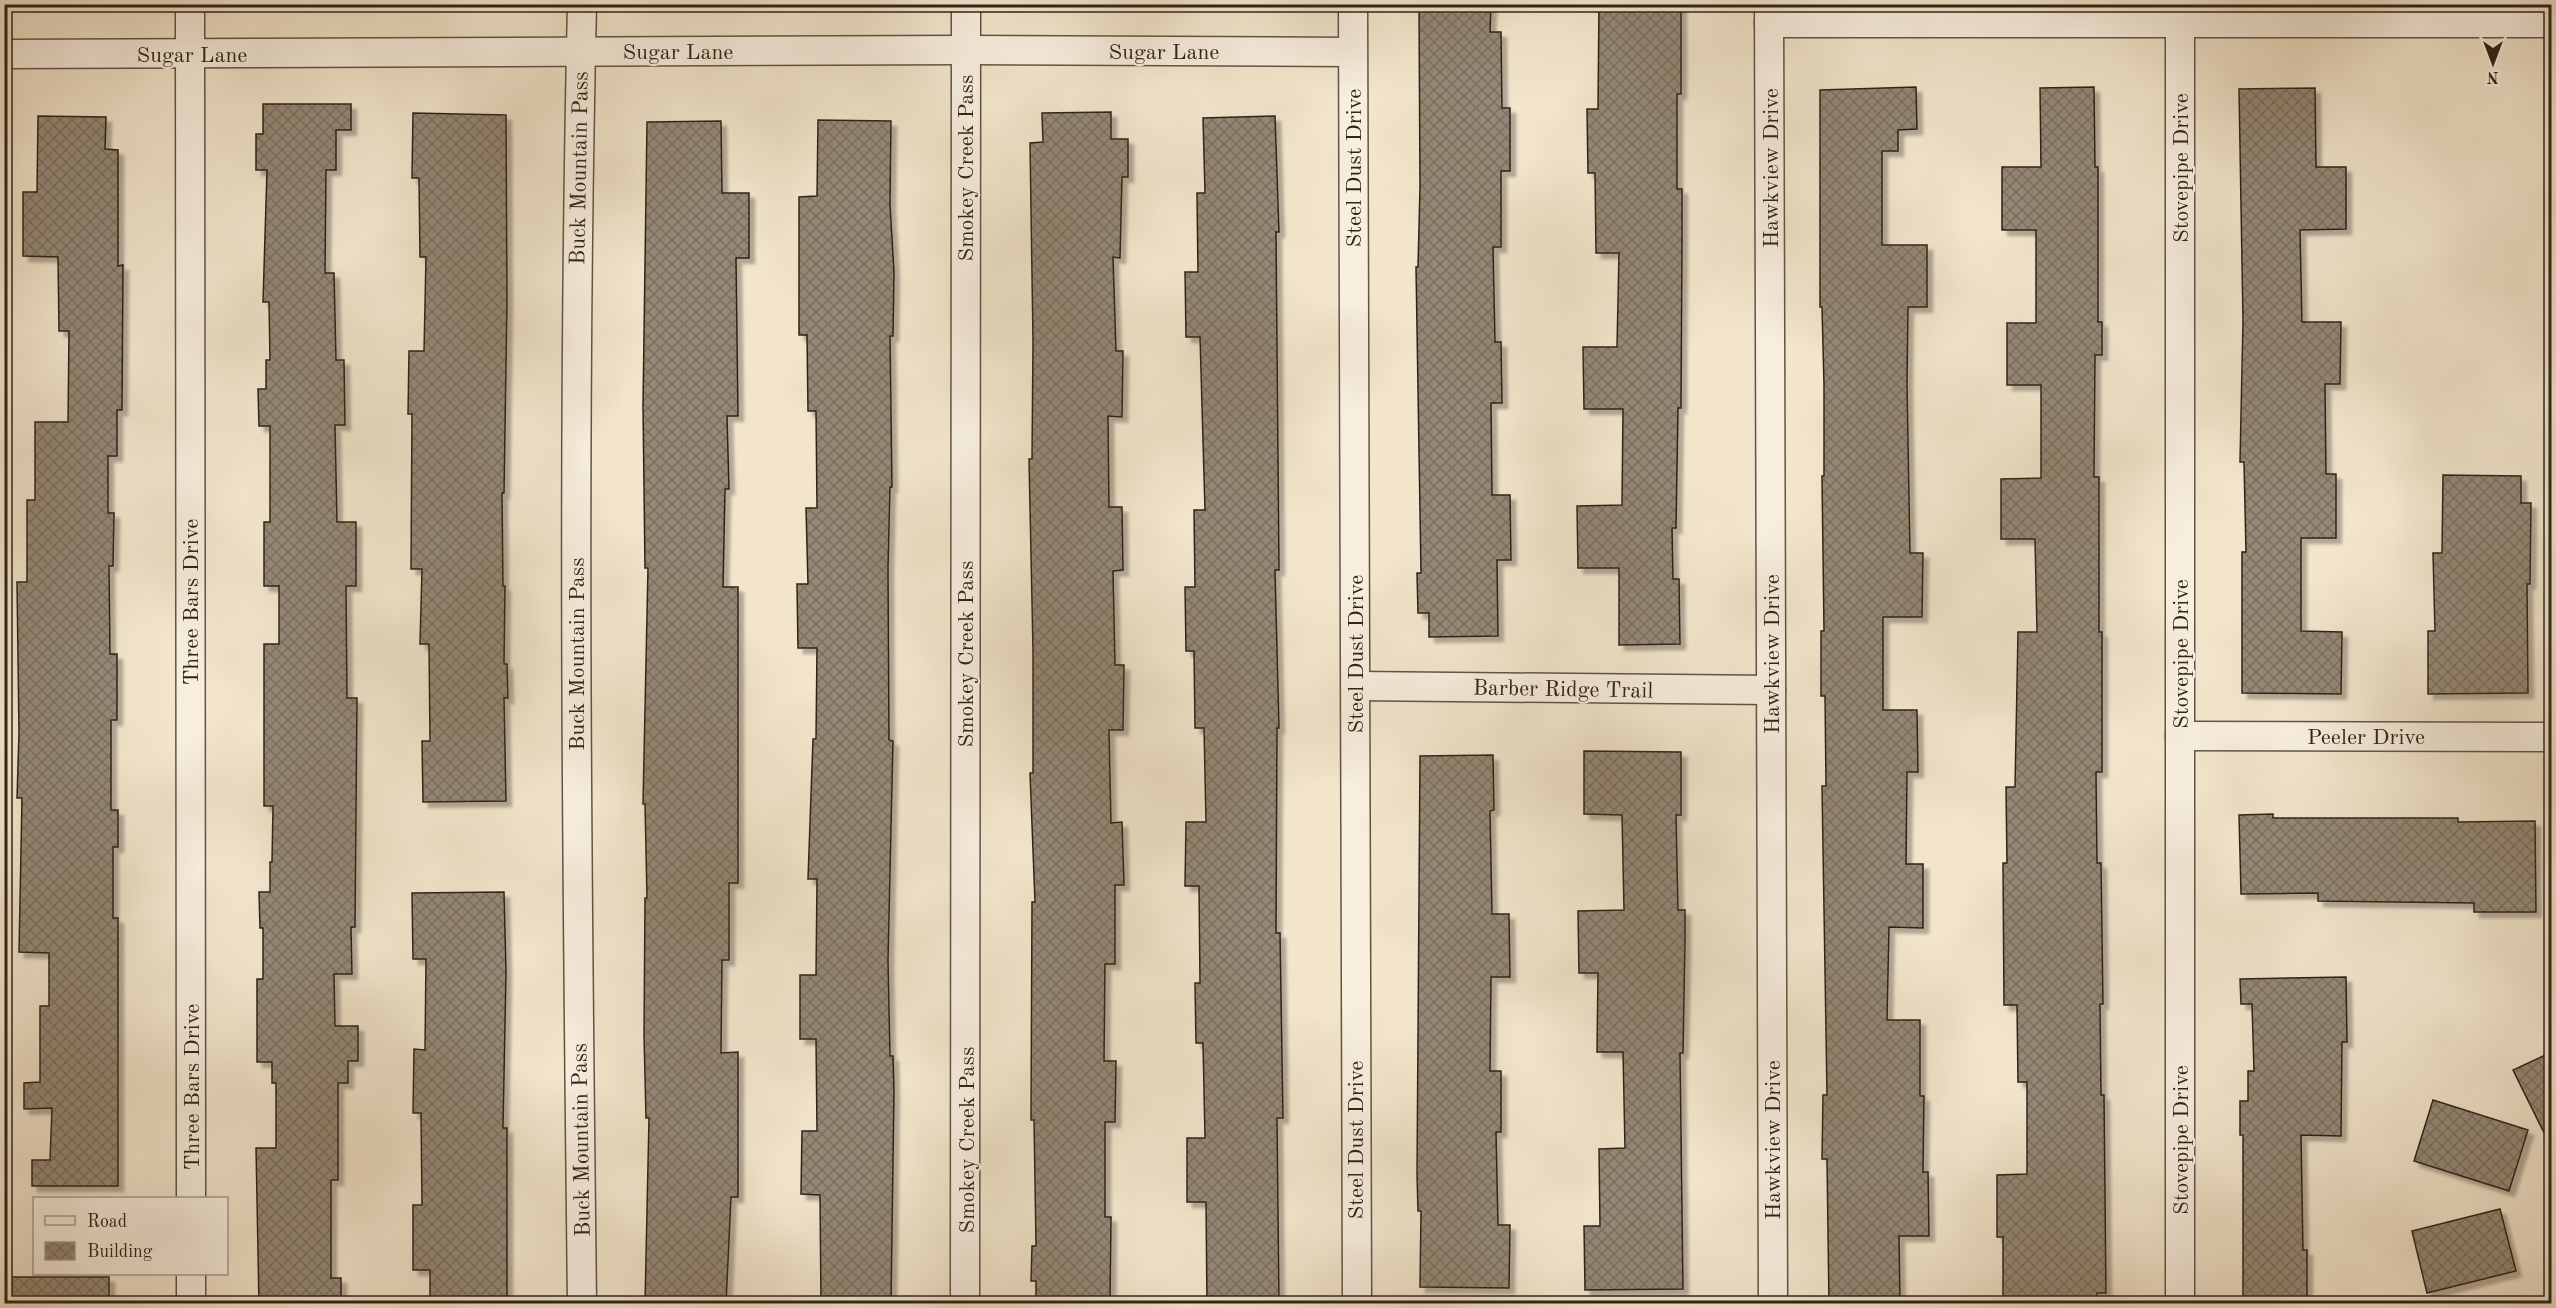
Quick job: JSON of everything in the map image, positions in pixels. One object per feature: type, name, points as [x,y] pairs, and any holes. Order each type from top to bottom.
[{"type":"street","name":"Three Bars Drive","points":[[190,4],[190,1197]]},
{"type":"street","name":"Buck Mountain Pass","points":[[582,4],[575,349],[576,852],[582,1304]]},
{"type":"street","name":"Smokey Creek Pass","points":[[965,1304],[966,4]]},
{"type":"street","name":"Steel Dust Drive","points":[[1353,4],[1357,1304]]},
{"type":"street","points":[[1769,14],[2180,14],[2552,23]]},
{"type":"street","name":"Hawkview Drive","points":[[1769,14],[1773,1304]]},
{"type":"street","name":"Stovepipe Drive","points":[[2180,14],[2180,1304]]},
{"type":"street","name":"Sugar Lane","points":[[4,54],[965,50],[1352,52]]},
{"type":"street","name":"Barber Ridge Trail","points":[[1356,687],[1771,690]]},
{"type":"street","name":"Peeler Drive","points":[[2180,735],[2552,737]]},
{"type":"street","points":[[191,1275],[191,1304]]},
{"type":"building","points":[[1419,4],[1491,4],[1490,32],[1501,32],[1502,108],[1510,108],[1510,171],[1501,171],[1501,247],[1493,247],[1495,342],[1501,342],[1502,403],[1491,403],[1492,495],[1510,495],[1511,560],[1497,560],[1498,636],[1429,637],[1429,613],[1418,613],[1417,573],[1421,573],[1416,267],[1418,267],[1420,187]]},
{"type":"building","points":[[1599,4],[1681,4],[1681,94],[1677,94],[1677,189],[1682,189],[1681,408],[1678,408],[1676,528],[1672,528],[1673,579],[1679,579],[1680,644],[1619,645],[1619,568],[1578,568],[1577,506],[1622,505],[1623,409],[1584,409],[1583,347],[1617,347],[1619,253],[1596,253],[1595,173],[1588,173],[1587,109],[1598,109]]},
{"type":"building","points":[[1916,87],[1917,129],[1898,130],[1898,151],[1882,151],[1882,245],[1927,245],[1927,307],[1908,307],[1910,553],[1923,553],[1922,617],[1883,617],[1883,710],[1917,710],[1918,772],[1907,772],[1906,864],[1923,864],[1923,928],[1889,927],[1887,1020],[1920,1020],[1920,1096],[1924,1096],[1923,1172],[1928,1172],[1929,1236],[1899,1236],[1900,1304],[1829,1304],[1827,1159],[1822,1159],[1823,1095],[1827,1095],[1822,786],[1826,786],[1825,696],[1821,696],[1821,631],[1824,631],[1822,476],[1824,476],[1824,385],[1822,307],[1820,307],[1820,90]]},
{"type":"building","points":[[2094,87],[2095,167],[2098,167],[2098,322],[2102,322],[2102,355],[2095,355],[2094,477],[2099,477],[2099,632],[2102,632],[2102,772],[2096,772],[2097,863],[2101,863],[2103,1004],[2100,1004],[2101,1095],[2104,1095],[2106,1293],[2097,1293],[2097,1304],[2003,1304],[2003,1237],[1997,1237],[1997,1175],[2027,1174],[2027,1082],[2018,1082],[2017,1005],[2004,1005],[2003,863],[2007,863],[2006,787],[2015,787],[2018,632],[2037,632],[2035,539],[2001,539],[2001,479],[2041,478],[2041,385],[2007,385],[2007,323],[2036,323],[2036,230],[2002,230],[2002,167],[2041,167],[2040,88]]},
{"type":"building","points":[[2315,88],[2316,167],[2346,167],[2346,229],[2300,230],[2302,322],[2341,322],[2340,384],[2325,384],[2326,474],[2336,474],[2336,538],[2301,538],[2301,631],[2342,632],[2341,694],[2242,693],[2242,552],[2246,552],[2244,462],[2240,462],[2243,321],[2239,89]]},
{"type":"building","points":[[263,104],[351,104],[351,130],[336,130],[336,170],[326,170],[325,273],[334,273],[336,360],[344,360],[345,425],[335,425],[337,522],[356,522],[356,586],[346,586],[347,698],[357,698],[355,927],[351,927],[352,974],[334,974],[335,1026],[358,1026],[358,1061],[348,1061],[348,1083],[338,1083],[338,1180],[331,1180],[331,1278],[341,1278],[341,1304],[259,1304],[256,1148],[276,1148],[276,1083],[272,1083],[272,1062],[257,1062],[257,979],[263,979],[263,928],[260,928],[259,892],[270,892],[273,806],[264,806],[264,644],[279,644],[279,586],[264,586],[264,522],[270,522],[270,426],[259,426],[258,389],[266,389],[266,360],[270,360],[269,302],[263,302],[267,170],[256,170],[256,134],[263,134]]},
{"type":"building","points":[[1111,112],[1111,139],[1128,139],[1128,177],[1122,177],[1120,258],[1113,257],[1116,351],[1123,351],[1122,417],[1108,416],[1109,507],[1122,507],[1123,570],[1113,571],[1115,665],[1124,665],[1123,730],[1109,730],[1111,823],[1122,822],[1124,885],[1115,885],[1115,964],[1105,964],[1104,1061],[1116,1061],[1115,1122],[1105,1122],[1105,1217],[1111,1217],[1110,1304],[1036,1304],[1036,1281],[1031,1281],[1032,1246],[1036,1246],[1034,1120],[1031,1120],[1032,902],[1035,902],[1030,773],[1033,773],[1033,650],[1029,459],[1032,459],[1033,341],[1030,143],[1043,142],[1042,113]]},
{"type":"building","points":[[413,113],[506,115],[507,300],[504,493],[502,493],[503,586],[505,586],[504,664],[507,664],[508,698],[504,698],[506,801],[423,802],[422,741],[430,741],[429,644],[420,644],[422,569],[411,569],[412,414],[408,414],[409,351],[424,351],[426,257],[420,257],[419,178],[412,178]]},
{"type":"building","points":[[38,116],[106,117],[105,149],[118,150],[118,266],[123,265],[122,410],[117,410],[117,456],[108,456],[108,513],[114,513],[113,566],[109,566],[110,654],[117,654],[117,720],[111,720],[111,810],[118,810],[118,847],[113,847],[113,918],[118,918],[118,1186],[32,1186],[32,1160],[50,1160],[52,1108],[24,1109],[24,1083],[40,1082],[40,1006],[49,1006],[49,953],[19,952],[22,798],[17,798],[19,733],[17,582],[27,582],[27,500],[35,500],[35,422],[68,422],[69,331],[59,331],[58,257],[23,256],[23,192],[37,192]]},
{"type":"building","points":[[1275,116],[1279,232],[1276,232],[1279,570],[1275,570],[1279,728],[1277,728],[1276,933],[1280,933],[1283,1118],[1277,1118],[1279,1304],[1207,1304],[1206,1202],[1187,1202],[1187,1138],[1205,1138],[1203,1043],[1196,1043],[1195,983],[1200,983],[1199,886],[1185,886],[1186,822],[1206,822],[1204,728],[1195,728],[1194,651],[1186,651],[1185,587],[1195,587],[1194,510],[1205,510],[1200,337],[1186,337],[1185,272],[1198,272],[1197,193],[1205,193],[1203,118]]},
{"type":"building","points":[[818,120],[891,121],[890,204],[894,272],[893,336],[890,336],[892,487],[890,487],[888,568],[889,740],[893,741],[888,960],[890,1056],[893,1056],[894,1091],[891,1304],[821,1304],[820,1195],[801,1194],[802,1131],[817,1131],[816,1039],[800,1039],[800,975],[816,975],[817,879],[808,879],[813,739],[816,739],[817,648],[798,648],[797,584],[808,584],[806,508],[817,508],[816,411],[808,411],[807,335],[799,335],[799,197],[817,196]]},
{"type":"building","points":[[721,121],[722,193],[749,193],[749,258],[736,258],[738,416],[727,416],[729,489],[725,489],[723,587],[738,587],[738,883],[729,883],[729,960],[722,960],[721,1053],[738,1052],[738,1197],[731,1197],[726,1304],[645,1304],[649,1118],[646,1118],[644,1035],[645,898],[647,898],[645,804],[643,804],[648,568],[645,568],[643,406],[647,122]]},
{"type":"building","points":[[2443,475],[2521,476],[2521,503],[2531,503],[2530,584],[2527,584],[2528,693],[2428,694],[2428,631],[2435,631],[2433,553],[2442,553]]},
{"type":"building","points":[[1584,751],[1681,752],[1681,815],[1676,815],[1678,910],[1685,910],[1683,1053],[1680,1053],[1683,1289],[1585,1290],[1584,1226],[1600,1226],[1599,1149],[1625,1148],[1623,1052],[1597,1052],[1598,973],[1579,973],[1578,911],[1624,910],[1622,815],[1584,814]]},
{"type":"building","points":[[1493,755],[1494,810],[1490,811],[1492,914],[1509,914],[1510,977],[1491,977],[1490,1071],[1501,1071],[1501,1132],[1496,1132],[1498,1225],[1510,1225],[1509,1288],[1420,1287],[1421,1211],[1418,1211],[1417,1175],[1420,756]]},
{"type":"building","points":[[2273,814],[2273,818],[2458,818],[2458,822],[2535,821],[2536,912],[2474,912],[2474,903],[2318,901],[2318,893],[2241,894],[2239,815]]},
{"type":"building","points":[[504,892],[506,972],[503,1128],[507,1128],[507,1304],[430,1304],[430,1270],[413,1270],[413,1205],[422,1205],[421,1113],[413,1113],[414,1049],[425,1050],[426,959],[413,959],[412,893]]},
{"type":"building","points":[[2346,977],[2347,1042],[2342,1042],[2341,1136],[2301,1135],[2303,1250],[2307,1250],[2307,1304],[2243,1304],[2243,1135],[2240,1135],[2240,1101],[2248,1101],[2248,1071],[2254,1071],[2252,1004],[2241,1004],[2240,979]]},
{"type":"building","points":[[2552,1052],[2552,1149],[2513,1070]]},
{"type":"building","points":[[2433,1100],[2528,1130],[2509,1191],[2414,1161]]},
{"type":"building","points":[[2500,1209],[2516,1271],[2427,1293],[2412,1231]]},
{"type":"building","points":[[12,1277],[109,1277],[109,1304],[12,1304]]}]
